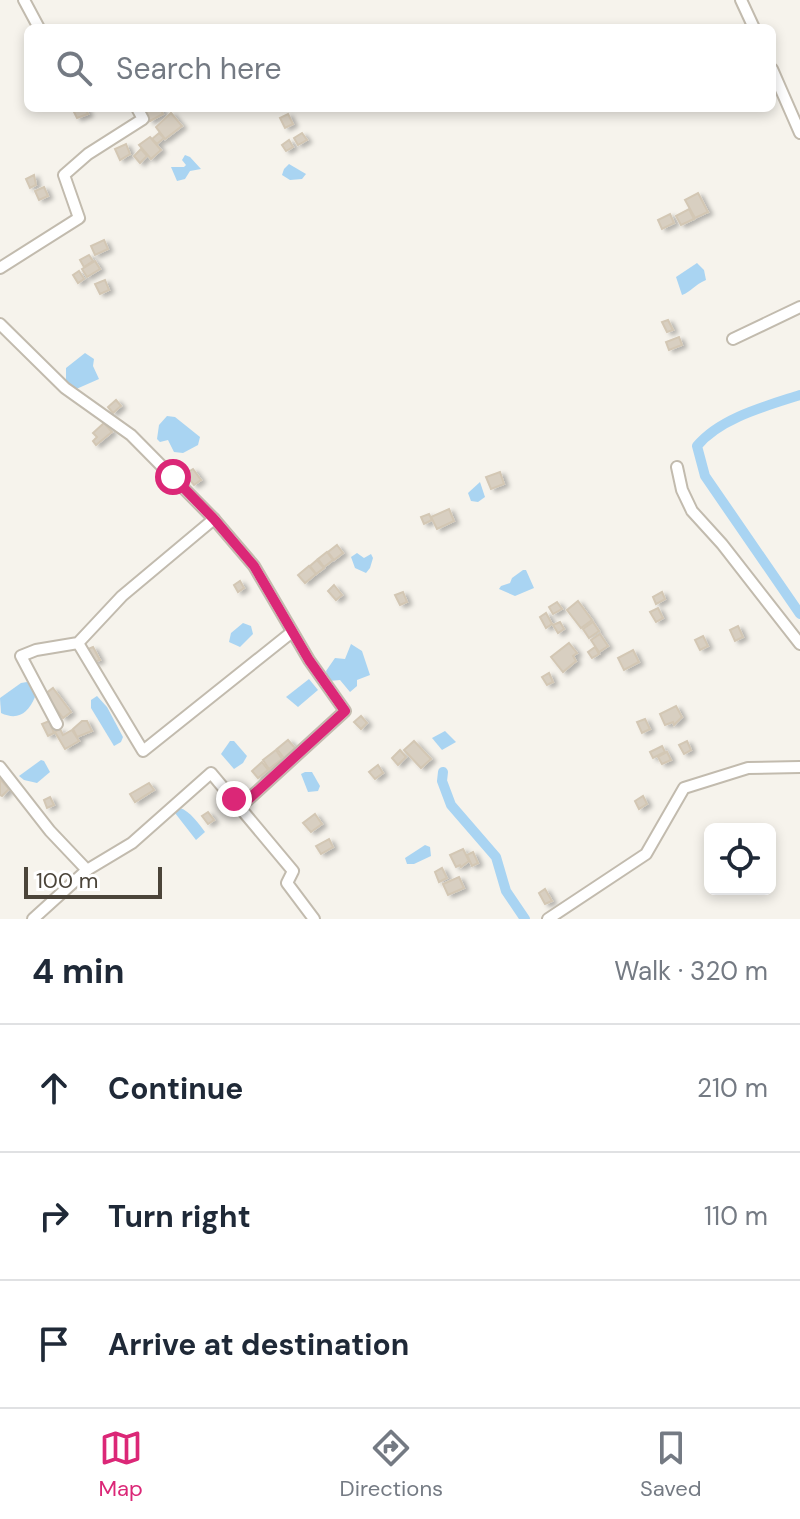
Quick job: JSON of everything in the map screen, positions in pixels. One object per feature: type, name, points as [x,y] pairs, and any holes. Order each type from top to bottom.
[{"type":"street","points":[[24,0],[37,24]]},
{"type":"street","points":[[741,0],[752,24]]},
{"type":"street","points":[[776,78],[800,133]]},
{"type":"street","points":[[0,268],[79,218],[64,175],[88,154],[143,119],[139,112]]},
{"type":"street","points":[[733,339],[800,307]]},
{"type":"street","points":[[0,324],[65,388],[131,435],[214,519],[254,566],[292,632],[345,711],[240,807]]},
{"type":"street","points":[[677,467],[682,490],[692,511],[722,544],[800,644]]},
{"type":"street","points":[[57,724],[21,656],[36,650],[78,643],[122,596],[214,519]]},
{"type":"street","points":[[78,643],[143,751],[292,632]]},
{"type":"street","points":[[0,767],[50,831],[87,870]]},
{"type":"street","points":[[548,919],[646,854],[684,788],[748,768],[800,767]]},
{"type":"street","points":[[33,919],[87,870],[132,843],[211,773],[293,871],[287,883],[314,919]]},
{"type":"water","points":[[185,155],[201,169],[190,171],[185,179],[177,181],[171,167],[184,167],[186,165],[182,160]]},
{"type":"water","points":[[289,164],[306,174],[302,179],[290,180],[282,175]]},
{"type":"water","points":[[697,263],[704,270],[706,280],[682,295],[676,277]]},
{"type":"water","points":[[85,353],[94,359],[93,366],[99,379],[74,390],[66,381],[66,368]]},
{"type":"water","points":[[167,416],[175,417],[200,437],[198,445],[183,453],[174,452],[168,440],[160,442],[157,439],[159,425]]},
{"type":"water","points":[[480,482],[485,497],[478,502],[471,501],[468,493]]},
{"type":"water","points":[[357,553],[364,558],[371,554],[373,558],[366,573],[355,568],[351,557]]},
{"type":"water","points":[[526,570],[534,588],[515,596],[499,589],[510,583]]},
{"type":"water","points":[[243,623],[251,626],[253,634],[240,647],[229,642],[231,633]]},
{"type":"water","points":[[351,644],[362,651],[370,675],[357,680],[357,686],[350,692],[340,680],[329,681],[326,671],[335,658],[345,659]]},
{"type":"water","points":[[309,679],[318,690],[298,707],[286,697]]},
{"type":"water","points":[[27,682],[35,697],[29,707],[17,716],[1,713],[0,698]]},
{"type":"water","points":[[97,696],[107,707],[123,737],[114,746],[91,708],[91,700]]},
{"type":"water","points":[[445,731],[456,742],[442,750],[432,738]]},
{"type":"water","points":[[230,741],[234,741],[247,756],[234,769],[221,754]]},
{"type":"water","points":[[41,760],[50,772],[37,783],[19,776]]},
{"type":"water","points":[[312,772],[320,786],[318,791],[308,792],[301,774]]},
{"type":"water","points":[[180,808],[191,815],[205,832],[196,840],[175,813]]},
{"type":"water","points":[[425,845],[430,847],[431,856],[407,864],[405,858]]},
{"type":"building","points":[[74,112],[88,114],[77,118]]},
{"type":"building","points":[[146,112],[162,112],[163,114],[150,121]]},
{"type":"building","points":[[171,113],[182,126],[165,139],[156,127]]},
{"type":"building","points":[[288,114],[293,124],[285,128],[280,118]]},
{"type":"building","points":[[159,133],[164,138],[157,144],[152,139]]},
{"type":"building","points":[[302,133],[307,140],[298,145],[294,138]]},
{"type":"building","points":[[150,137],[161,150],[151,159],[139,145]]},
{"type":"building","points":[[289,140],[293,147],[286,151],[282,145]]},
{"type":"building","points":[[126,144],[130,154],[120,160],[115,149]]},
{"type":"building","points":[[141,149],[147,156],[140,163],[134,156]]},
{"type":"building","points":[[34,175],[36,185],[30,188],[26,179]]},
{"type":"building","points":[[44,187],[48,196],[39,200],[35,191]]},
{"type":"building","points":[[698,193],[708,212],[695,218],[685,200]]},
{"type":"building","points":[[689,209],[694,219],[681,225],[676,216]]},
{"type":"building","points":[[670,214],[674,223],[662,229],[658,220]]},
{"type":"building","points":[[104,240],[108,249],[95,255],[91,246]]},
{"type":"building","points":[[89,255],[93,261],[84,267],[80,260]]},
{"type":"building","points":[[95,261],[100,269],[87,277],[82,269]]},
{"type":"building","points":[[79,271],[84,279],[78,283],[73,275]]},
{"type":"building","points":[[105,280],[109,290],[100,294],[95,284]]},
{"type":"building","points":[[668,320],[673,330],[667,332],[662,322]]},
{"type":"building","points":[[679,337],[682,345],[669,350],[666,342]]},
{"type":"building","points":[[116,400],[121,406],[113,413],[108,407]]},
{"type":"building","points":[[104,423],[112,432],[96,445],[93,441],[97,437],[93,433]]},
{"type":"building","points":[[193,469],[201,480],[194,485],[185,474]]},
{"type":"building","points":[[500,472],[504,484],[491,489],[486,477]]},
{"type":"building","points":[[449,509],[454,521],[437,529],[431,517]]},
{"type":"building","points":[[429,514],[432,520],[424,524],[421,517]]},
{"type":"building","points":[[337,545],[343,553],[334,560],[328,552]]},
{"type":"building","points":[[327,552],[333,560],[324,567],[318,559]]},
{"type":"building","points":[[317,560],[324,568],[316,574],[310,566]]},
{"type":"building","points":[[309,566],[316,574],[305,583],[298,575]]},
{"type":"building","points":[[240,581],[244,588],[238,592],[234,585]]},
{"type":"building","points":[[334,585],[342,595],[336,600],[328,591]]},
{"type":"building","points":[[403,592],[407,602],[400,605],[395,595]]},
{"type":"building","points":[[662,592],[665,599],[656,604],[653,597]]},
{"type":"building","points":[[578,601],[592,620],[581,628],[567,610]]},
{"type":"building","points":[[557,602],[562,609],[553,614],[549,607]]},
{"type":"building","points":[[658,608],[663,618],[656,622],[650,612]]},
{"type":"building","points":[[546,613],[552,624],[546,628],[540,617]]},
{"type":"building","points":[[560,622],[564,629],[558,633],[553,625]]},
{"type":"building","points":[[593,622],[599,631],[589,638],[583,629]]},
{"type":"building","points":[[738,626],[743,637],[735,641],[730,630]]},
{"type":"building","points":[[600,634],[608,646],[599,652],[591,640]]},
{"type":"building","points":[[703,636],[708,646],[700,650],[695,640]]},
{"type":"building","points":[[569,643],[577,653],[573,656],[576,661],[563,672],[551,657]]},
{"type":"building","points":[[93,647],[100,660],[94,662],[88,649]]},
{"type":"building","points":[[595,647],[599,654],[592,658],[588,652]]},
{"type":"building","points":[[633,650],[639,662],[624,670],[618,658]]},
{"type":"building","points":[[549,673],[553,682],[547,685],[542,677]]},
{"type":"building","points":[[53,688],[71,712],[63,718],[45,694]]},
{"type":"building","points":[[676,706],[682,717],[674,725],[673,722],[665,725],[660,714]]},
{"type":"building","points":[[361,716],[367,723],[361,729],[354,722]]},
{"type":"building","points":[[645,719],[650,729],[642,733],[637,722]]},
{"type":"building","points":[[49,721],[54,733],[48,736],[42,724]]},
{"type":"building","points":[[82,721],[87,721],[92,731],[77,737],[73,729]]},
{"type":"building","points":[[60,729],[63,735],[72,730],[79,741],[65,749],[55,732]]},
{"type":"building","points":[[288,740],[295,748],[284,758],[277,749]]},
{"type":"building","points":[[414,741],[431,759],[421,768],[404,750]]},
{"type":"building","points":[[687,741],[691,750],[684,754],[679,745]]},
{"type":"building","points":[[662,746],[665,752],[653,758],[650,752]]},
{"type":"building","points":[[276,750],[282,759],[269,769],[263,760]]},
{"type":"building","points":[[400,750],[406,757],[398,765],[392,758]]},
{"type":"building","points":[[667,752],[671,760],[662,764],[658,757]]},
{"type":"building","points":[[262,762],[268,770],[258,778],[252,771]]},
{"type":"building","points":[[378,765],[383,773],[375,779],[369,772]]},
{"type":"building","points":[[0,779],[9,789],[2,796],[0,795]]},
{"type":"building","points":[[149,783],[154,790],[135,802],[130,794]]},
{"type":"building","points":[[643,796],[647,804],[639,809],[635,801]]},
{"type":"building","points":[[50,797],[54,805],[47,808],[44,800]]},
{"type":"building","points":[[208,812],[214,820],[208,824],[202,816]]},
{"type":"building","points":[[315,814],[322,824],[311,832],[303,823]]},
{"type":"building","points":[[329,839],[333,847],[321,854],[316,846]]},
{"type":"building","points":[[463,849],[469,861],[456,867],[450,855]]},
{"type":"building","points":[[473,852],[478,863],[472,866],[467,855]]},
{"type":"building","points":[[442,868],[447,878],[439,882],[435,872]]},
{"type":"building","points":[[459,877],[464,888],[448,895],[443,884]]},
{"type":"building","points":[[545,889],[552,901],[545,904],[539,893]]},
{"type":"waterway","points":[[800,395],[731,420],[697,446],[705,476],[800,614]]},
{"type":"waterway","points":[[443,772],[442,781],[451,805],[496,857],[506,891],[525,919]]},
{"type":"route","points":[[173,477],[254,566],[309,660],[345,711],[240,807],[234,799]]}]
